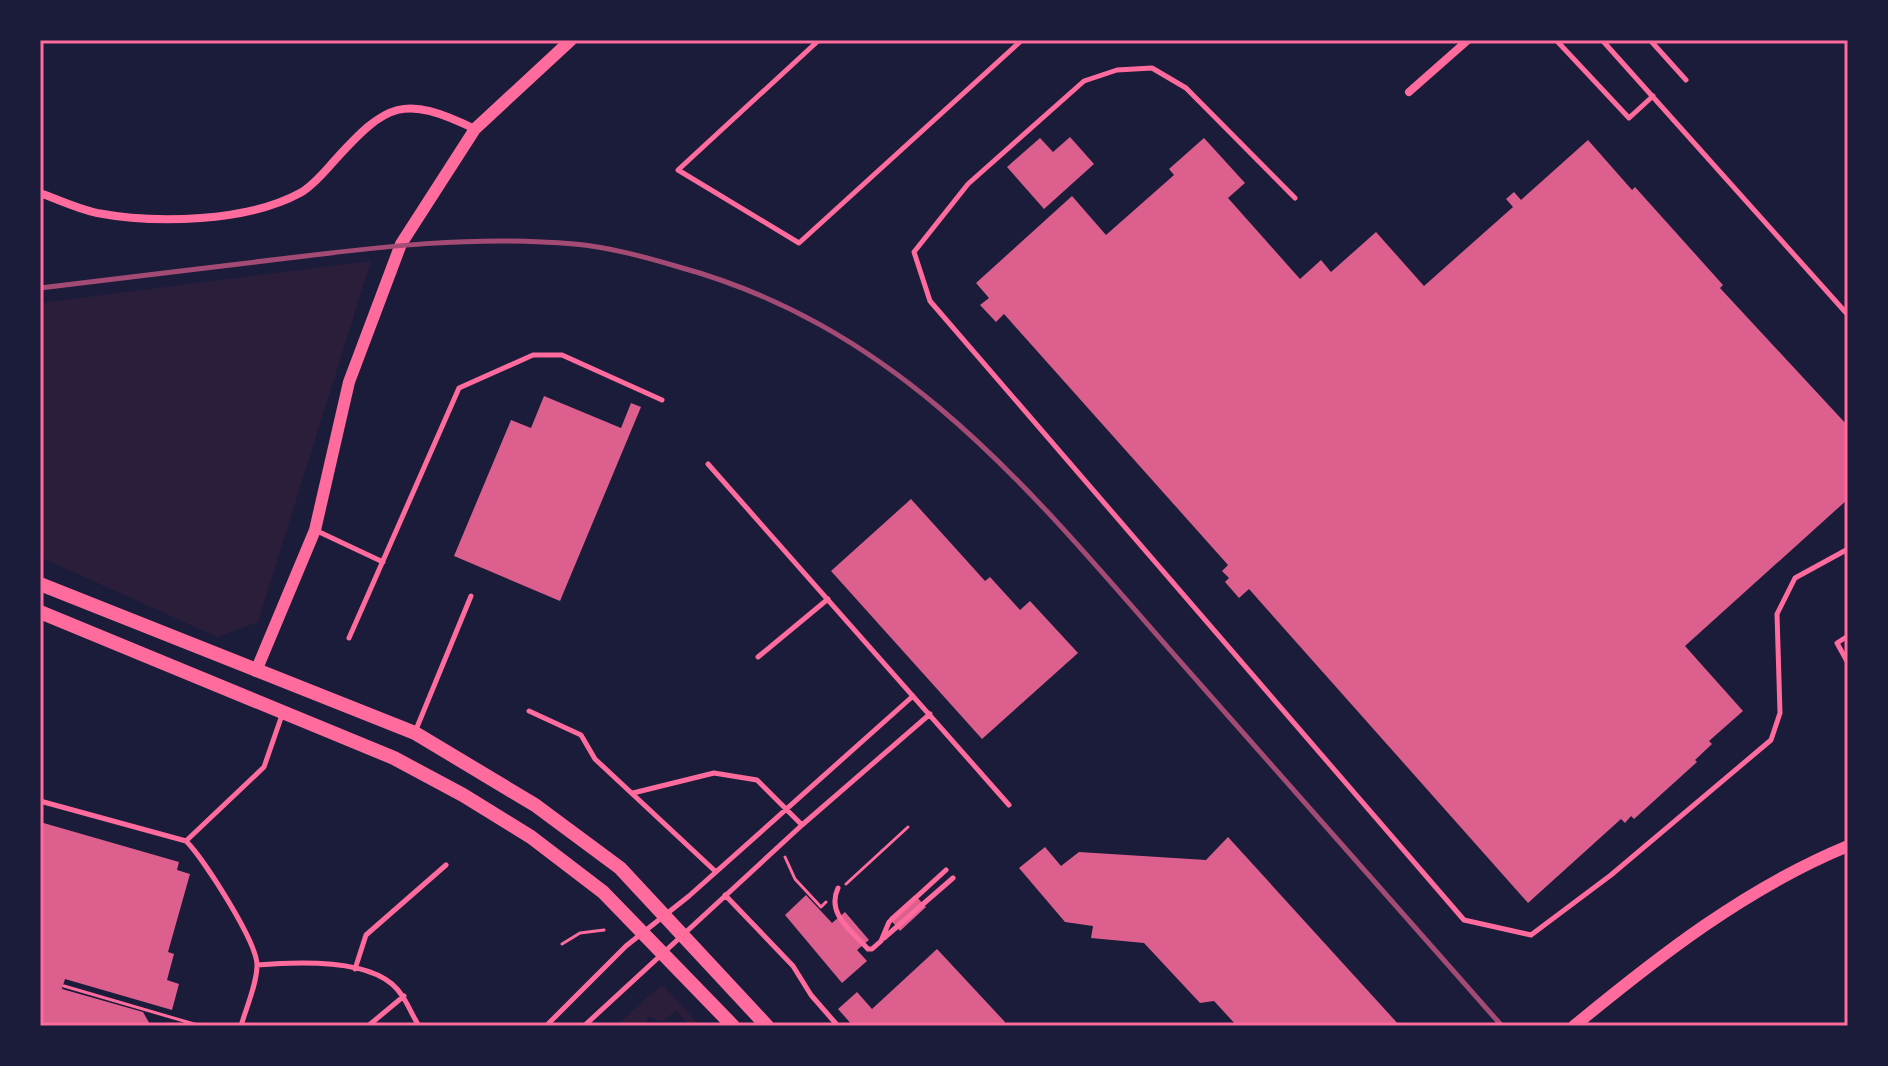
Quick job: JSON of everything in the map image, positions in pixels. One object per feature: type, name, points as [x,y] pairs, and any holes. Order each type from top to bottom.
[{"type":"main road","points":[[40,584],[415,733],[470,763],[578,835],[620,868],[767,1026]]},
{"type":"main road","points":[[40,612],[394,758],[463,795],[571,865],[643,932],[733,1026]]},
{"type":"street","points":[[256,671],[315,530],[349,382],[392,264],[433,189],[475,129],[571,40]]},
{"type":"street","points":[[1409,92],[1468,40]]},
{"type":"street","points":[[40,193],[95,212],[153,220],[263,210],[303,192],[369,122],[392,112],[433,109],[475,129]]},
{"type":"street","points":[[1574,1026],[1679,942],[1753,893],[1848,846]]},
{"type":"lane","points":[[819,40],[678,170],[799,243],[1022,40]]},
{"type":"lane","points":[[1556,40],[1629,118],[1653,96]]},
{"type":"lane","points":[[1602,40],[1848,315]]},
{"type":"lane","points":[[1650,40],[1686,80]]},
{"type":"lane","points":[[1295,198],[1186,88],[1152,68],[1117,70],[1084,81],[968,184],[914,252],[930,301],[1464,920],[1531,935],[1611,875],[1771,740],[1780,713],[1777,614],[1795,578],[1848,549]]},
{"type":"lane","points":[[349,638],[459,388],[533,355],[562,355],[662,400]]},
{"type":"lane","points":[[708,464],[1009,805]]},
{"type":"lane","points":[[315,530],[383,562]]},
{"type":"lane","points":[[415,733],[471,596]]},
{"type":"lane","points":[[758,657],[828,599]]},
{"type":"lane","points":[[1848,636],[1837,643],[1848,663]]},
{"type":"lane","points":[[546,1026],[643,932],[913,696]]},
{"type":"lane","points":[[529,711],[581,735],[595,759],[715,871]]},
{"type":"lane","points":[[186,841],[264,767],[283,712]]},
{"type":"lane","points":[[584,1026],[802,825],[930,714]]},
{"type":"lane","points":[[633,793],[714,773],[757,780],[802,825]]},
{"type":"lane","points":[[40,801],[186,841],[200,855],[250,943],[257,965],[241,1026]]},
{"type":"lane","points":[[355,969],[366,935],[446,865]]},
{"type":"lane","points":[[881,941],[889,922],[946,870]]},
{"type":"lane","points":[[837,890],[832,900],[835,910],[868,949],[872,949],[953,878]]},
{"type":"lane","points":[[725,895],[793,966],[811,995],[838,1026]]},
{"type":"lane","points":[[257,965],[314,961],[355,969],[390,981],[404,996],[419,1026]]},
{"type":"lane","points":[[368,1026],[404,996]]},
{"type":"path","points":[[785,857],[795,879],[821,907],[908,827]]},
{"type":"path","points":[[562,944],[580,933],[604,930]]},
{"type":"path","points":[[64,986],[201,1026]]},
{"type":"shaded area","points":[[371,261],[258,622],[217,637],[40,557],[40,303]]},
{"type":"shaded area","points":[[660,986],[665,987],[700,1026],[690,1026],[676,1011],[662,1022],[649,1017],[644,1026],[616,1026]]},
{"type":"building","points":[[1070,137],[1094,164],[1044,209],[1007,167],[1040,138],[1053,152]]},
{"type":"building","points":[[1204,138],[1245,183],[1228,198],[1300,279],[1321,260],[1331,272],[1376,232],[1424,286],[1513,207],[1506,199],[1514,192],[1521,200],[1588,140],[1632,190],[1635,187],[1723,285],[1720,288],[1848,426],[1848,499],[1685,646],[1743,711],[1709,741],[1712,744],[1695,760],[1697,762],[1634,819],[1631,816],[1625,823],[1621,819],[1528,903],[1249,589],[1239,598],[1225,582],[1229,578],[1222,571],[1228,565],[1004,314],[996,322],[980,305],[989,298],[976,283],[1072,196],[1106,235],[1174,175],[1169,169]]},
{"type":"building","points":[[544,396],[621,428],[631,403],[641,407],[560,601],[454,556],[511,420],[531,428]]},
{"type":"building","points":[[911,499],[985,581],[990,577],[1020,610],[1030,601],[1078,653],[982,739],[831,571]]},
{"type":"building","points":[[40,822],[179,862],[177,870],[190,874],[168,952],[174,954],[167,980],[179,984],[172,1010],[65,979],[62,989],[143,1012],[151,1026],[40,1026]]},
{"type":"building","points":[[1228,837],[1400,1026],[1237,1026],[1214,1001],[1200,1003],[1144,943],[1091,938],[1093,926],[1065,922],[1019,868],[1045,847],[1061,866],[1079,852],[1206,860]]},
{"type":"building","points":[[806,895],[832,923],[845,912],[869,940],[857,950],[867,961],[842,983],[785,915]]},
{"type":"building","points":[[915,895],[926,907],[900,931],[889,918]]},
{"type":"building","points":[[937,949],[1005,1022],[1002,1026],[853,1026],[838,1009],[857,992],[872,1009]]},
{"type":"railway","points":[[40,288],[353,250],[500,241],[574,244],[614,250],[679,267],[763,296],[838,335],[907,382],[970,435],[1029,493],[1502,1026]]}]
